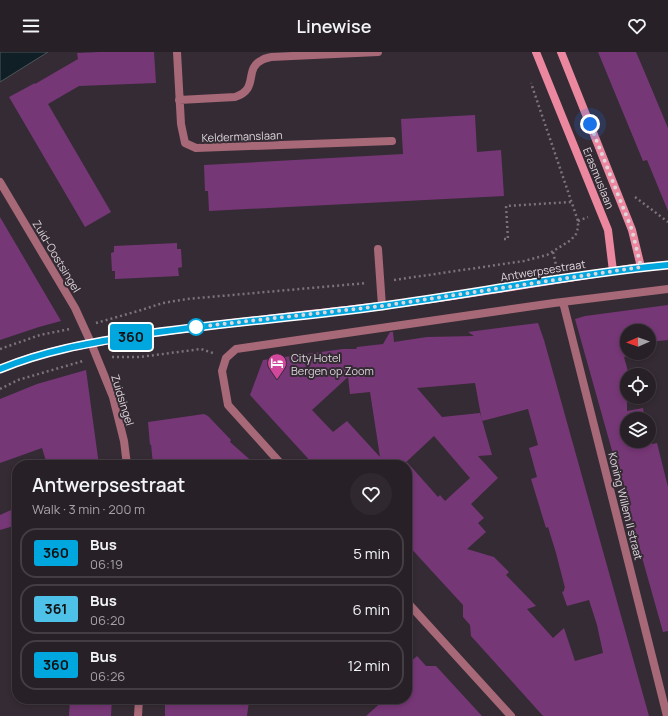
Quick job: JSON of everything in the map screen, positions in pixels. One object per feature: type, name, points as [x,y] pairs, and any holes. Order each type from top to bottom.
[{"type":"main road","name":"Erasmuslaan","points":[[536,52],[608,230],[613,271]]},
{"type":"main road","name":"Erasmuslaan","points":[[561,52],[632,230],[641,267]]},
{"type":"main road","name":"Antwerpsestraat","points":[[0,369],[18,361],[54,350],[91,343],[180,329],[382,306],[641,267]]},
{"type":"street","name":"Keldermanslaan","points":[[177,52],[181,124],[185,143],[196,148],[392,141]]},
{"type":"street","points":[[180,100],[235,97],[244,94],[249,88],[253,68],[261,60],[271,57],[378,52]]},
{"type":"street","name":"Zuid-Oostsingel","points":[[0,182],[75,308],[91,343]]},
{"type":"street","points":[[378,249],[382,306]]},
{"type":"street","points":[[641,267],[668,265]]},
{"type":"street","points":[[277,460],[228,406],[222,371],[226,358],[236,349],[563,302],[668,289]]},
{"type":"street","name":"Koning Willem II straat","points":[[563,302],[667,716]]},
{"type":"street","name":"Zuidsingel","points":[[91,343],[113,397],[124,441],[126,460]]},
{"type":"street","points":[[412,607],[511,716]]},
{"type":"street","points":[[138,716],[139,704]]},
{"type":"path","points":[[504,239],[508,239],[506,206],[571,202],[531,82]]},
{"type":"path","points":[[635,198],[668,222]]},
{"type":"path","name":"Antwerpsestraat","points":[[0,349],[40,335],[84,326],[138,311],[162,302],[380,282],[524,261],[547,255],[572,240],[578,228],[578,221],[571,202]]},
{"type":"shaded area","points":[[0,52],[48,52],[0,82]]},
{"type":"building","points":[[154,52],[156,83],[79,86],[48,104],[111,212],[85,227],[9,97],[78,59],[77,53]]},
{"type":"building","points":[[598,52],[636,52],[668,128],[668,211],[647,160],[643,161]]},
{"type":"building","points":[[475,115],[477,152],[501,150],[504,196],[209,211],[208,191],[205,191],[204,165],[403,154],[401,119]]},
{"type":"building","points":[[0,217],[61,321],[0,340]]},
{"type":"building","points":[[177,243],[177,249],[181,249],[182,267],[178,268],[179,276],[115,279],[115,271],[112,271],[111,253],[114,252],[114,246]]},
{"type":"building","points":[[668,305],[668,340],[656,341],[656,324],[620,324],[620,360],[625,360],[627,368],[620,368],[620,404],[627,404],[627,411],[643,408],[644,412],[620,412],[620,448],[656,448],[657,443],[668,487],[668,631],[663,632],[575,319],[585,316]]},
{"type":"building","points":[[538,323],[649,716],[543,716],[471,636],[470,625],[463,617],[463,605],[412,549],[412,468],[438,497],[440,495],[445,501],[470,478],[434,436],[408,460],[309,460],[250,395],[263,360],[343,349],[356,349],[357,347],[383,344],[390,332],[393,332],[394,342],[427,337],[474,336],[468,332]],"holes":[[[348,377],[350,394],[370,392],[380,457],[347,421],[333,432],[312,410]],[[475,383],[481,418],[480,413],[442,417],[417,388]],[[528,409],[538,445],[529,448],[537,477],[531,479],[546,528],[548,527],[556,553],[565,588],[562,592],[567,606],[589,600],[597,625],[603,653],[575,661],[564,628],[553,638],[527,609],[536,606],[506,575],[509,572],[494,557],[467,549],[486,532],[478,523],[484,518],[471,504],[498,478],[478,456],[492,455],[482,421]]]},
{"type":"building","points":[[86,370],[98,460],[46,460],[42,448],[0,463],[0,399],[37,384]]},
{"type":"building","points":[[204,414],[208,416],[231,440],[230,442],[250,460],[153,460],[148,422]]},
{"type":"building","points":[[11,510],[12,526],[0,530],[0,515]]},
{"type":"building","points":[[417,656],[426,666],[436,666],[482,716],[366,716],[379,704],[412,704],[412,660]]},
{"type":"building","points":[[70,704],[112,704],[111,716],[69,716]]},
{"type":"building","points":[[165,704],[249,704],[247,716],[165,716]]},
{"type":"bus line","name":"360","points":[[0,369],[18,361],[54,350],[180,329],[382,306],[613,271],[668,265]]},
{"type":"place","name":"City Hotel Bergen op Zoom","points":[[277,380]]},
{"type":"route","points":[[196,327],[382,306],[641,267],[632,230],[590,124]]}]
